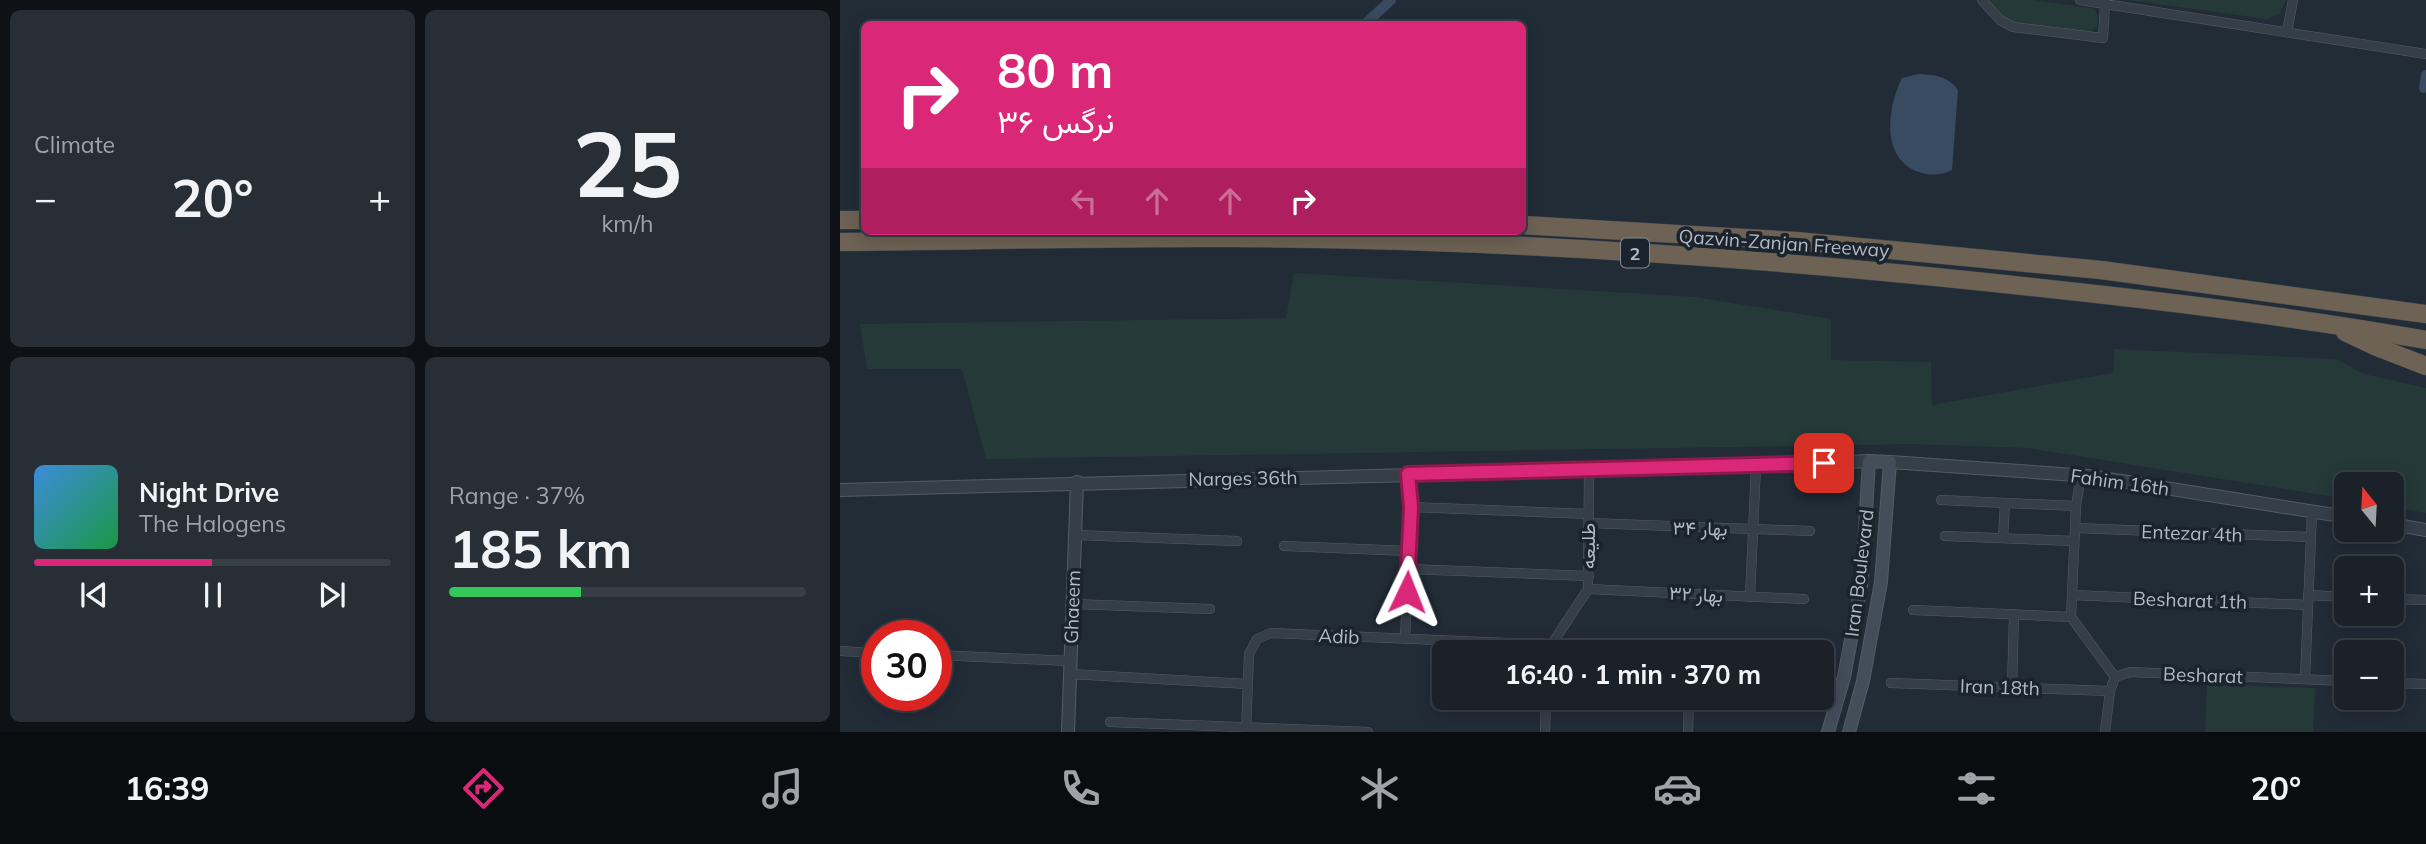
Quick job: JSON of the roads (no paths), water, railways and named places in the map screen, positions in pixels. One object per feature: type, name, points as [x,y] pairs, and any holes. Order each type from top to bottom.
[{"type":"highway","points":[[840,220],[861,219]]},
{"type":"highway","name":"Qazvin-Zanjan Freeway","points":[[1526,225],[1796,240],[2101,270],[2426,314]]},
{"type":"highway","name":"Qazvin-Zanjan Freeway","points":[[840,242],[1233,238],[1489,245],[1793,262],[2097,293],[2329,324],[2426,340]]},
{"type":"highway","points":[[2329,324],[2426,366]]},
{"type":"main road","points":[[1869,461],[1891,461]]},
{"type":"main road","name":"Iran Boulevard","points":[[1828,732],[1844,677],[1862,580],[1869,461]]},
{"type":"main road","name":"Iran Boulevard","points":[[1849,732],[1863,681],[1881,582],[1891,461]]},
{"type":"street","points":[[1982,0],[2000,20],[2013,27],[2103,38],[2105,2]]},
{"type":"street","points":[[2080,0],[2426,54]]},
{"type":"street","points":[[2287,33],[2293,0]]},
{"type":"street","name":"Narges 36th","points":[[840,490],[1869,461]]},
{"type":"street","name":"Fahim 16th","points":[[1891,461],[2081,475],[2334,515]]},
{"type":"street","points":[[1750,597],[1756,466]]},
{"type":"street","name":"طلیعه","points":[[1554,640],[1588,589],[1588,470]]},
{"type":"street","points":[[1405,639],[1411,507],[1408,474]]},
{"type":"street","points":[[2081,475],[2076,506],[2071,617],[2115,677],[2110,691],[2105,732]]},
{"type":"street","name":"Ghaeem","points":[[1068,732],[1077,482]]},
{"type":"street","points":[[1941,500],[2076,506]]},
{"type":"street","points":[[2003,538],[2005,503]]},
{"type":"street","name":"بهار ۳۴","points":[[1411,507],[1810,531]]},
{"type":"street","points":[[2305,679],[2312,512]]},
{"type":"street","points":[[2404,526],[2426,530]]},
{"type":"street","name":"Entezar 4th","points":[[2075,528],[2310,537]]},
{"type":"street","points":[[1075,535],[1237,541]]},
{"type":"street","points":[[1945,536],[2074,541]]},
{"type":"street","points":[[1284,546],[1409,551]]},
{"type":"street","points":[[1408,569],[1589,576]]},
{"type":"street","name":"بهار ۳۲","points":[[1588,589],[1804,599]]},
{"type":"street","name":"Besharat 1th","points":[[2072,595],[2308,600],[2334,598]]},
{"type":"street","points":[[2404,599],[2426,600]]},
{"type":"street","points":[[1073,604],[1210,609]]},
{"type":"street","points":[[1913,610],[2071,617]]},
{"type":"street","points":[[2012,688],[2014,614]]},
{"type":"street","name":"Adib","points":[[1247,684],[1249,654],[1257,639],[1271,633],[1432,640]]},
{"type":"street","points":[[840,651],[861,652]]},
{"type":"street","points":[[952,657],[1247,684],[1246,729]]},
{"type":"street","name":"Besharat","points":[[2115,677],[2130,672],[2334,680]]},
{"type":"street","name":"Iran 18th","points":[[1891,683],[2110,691]]},
{"type":"street","points":[[2404,683],[2426,684]]},
{"type":"street","points":[[1545,710],[1545,732]]},
{"type":"street","points":[[1688,732],[1689,710]]},
{"type":"street","points":[[1110,722],[1368,732]]},
{"type":"water","points":[[1919,74],[1941,77],[1958,90],[1952,170],[1943,173],[1916,171],[1904,164],[1892,142],[1891,116],[1897,89],[1902,78]]},
{"type":"waterway","points":[[1368,21],[1391,0]]},
{"type":"waterway","points":[[2424,88],[2426,75]]}]
